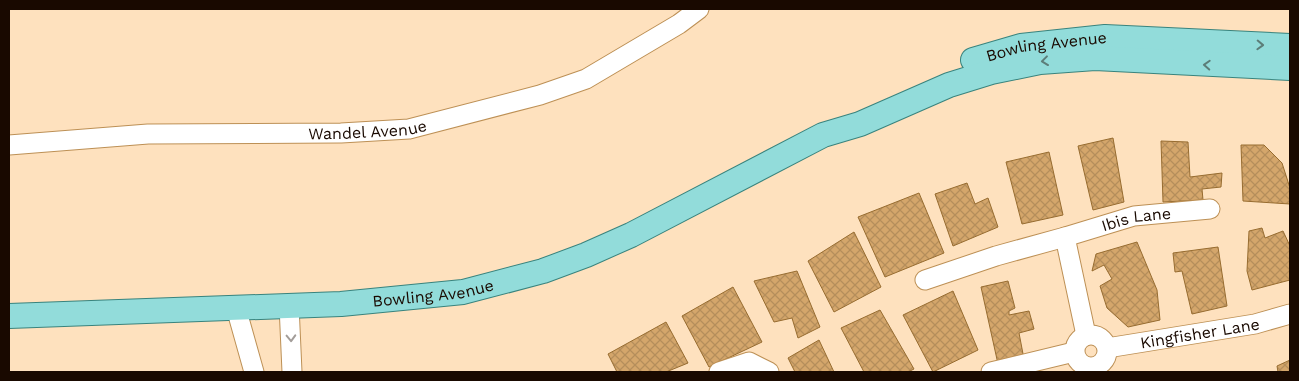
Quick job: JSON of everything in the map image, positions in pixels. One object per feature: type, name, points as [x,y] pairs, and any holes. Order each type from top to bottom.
[{"type":"main road","name":"Bowling Avenue","points":[[823,135],[846,114],[967,62],[1021,46],[1105,37],[1290,46]]},
{"type":"main road","name":"Bowling Avenue","points":[[9,316],[392,300],[464,292],[542,271],[631,235],[823,135],[860,124],[972,77],[1040,62],[1095,58],[1290,68]]},
{"type":"street","name":"Wandel Avenue","points":[[9,145],[148,134],[342,132],[409,129],[540,95],[586,79],[679,24],[699,9]]},
{"type":"street","name":"Ibis Lane","points":[[925,280],[996,256],[1134,216],[1210,209]]},
{"type":"street","points":[[1065,237],[1086,335]]},
{"type":"street","points":[[289,305],[292,372]]},
{"type":"street","points":[[236,308],[254,372]]},
{"type":"street","name":"Kingfisher Lane","points":[[1107,348],[1255,324],[1290,314]]},
{"type":"street","points":[[1086,335],[1099,337],[1107,348],[1107,356],[1096,370],[1081,365],[1076,359],[1074,352],[1080,339],[1086,335]]},
{"type":"street","points":[[991,372],[1074,352]]},
{"type":"street","points":[[719,372],[734,365],[748,362],[769,372]]},
{"type":"building","points":[[1113,138],[1124,202],[1093,210],[1078,146]]},
{"type":"building","points":[[1161,141],[1188,142],[1190,177],[1222,173],[1221,187],[1202,189],[1203,200],[1163,202]]},
{"type":"building","points":[[1241,145],[1264,145],[1282,163],[1290,188],[1290,204],[1243,201]]},
{"type":"building","points":[[1049,152],[1063,215],[1022,224],[1006,162]]},
{"type":"building","points":[[967,183],[975,204],[988,198],[998,227],[953,246],[935,194]]},
{"type":"building","points":[[919,193],[944,253],[885,277],[858,217]]},
{"type":"building","points":[[1262,228],[1265,238],[1283,231],[1290,246],[1290,280],[1252,290],[1247,271],[1249,231]]},
{"type":"building","points":[[854,232],[881,287],[834,312],[808,261]]},
{"type":"building","points":[[1137,242],[1157,290],[1160,320],[1128,327],[1107,308],[1100,286],[1112,279],[1104,265],[1092,271],[1096,254]]},
{"type":"building","points":[[1218,247],[1227,306],[1192,314],[1182,271],[1175,272],[1173,253]]},
{"type":"building","points":[[797,271],[820,327],[798,338],[792,318],[774,322],[754,281]]},
{"type":"building","points":[[1008,281],[1015,308],[1009,311],[1009,315],[1029,311],[1034,329],[1019,333],[1024,359],[998,364],[981,287]]},
{"type":"building","points":[[733,287],[762,342],[709,367],[682,316]]},
{"type":"building","points":[[953,291],[978,350],[933,372],[903,315]]},
{"type":"building","points":[[880,310],[914,369],[908,372],[864,372],[841,328]]},
{"type":"building","points":[[666,322],[688,363],[666,372],[617,372],[608,354]]},
{"type":"building","points":[[819,340],[834,372],[795,372],[788,358]]},
{"type":"building","points":[[1290,360],[1290,372],[1278,372],[1277,366]]}]
